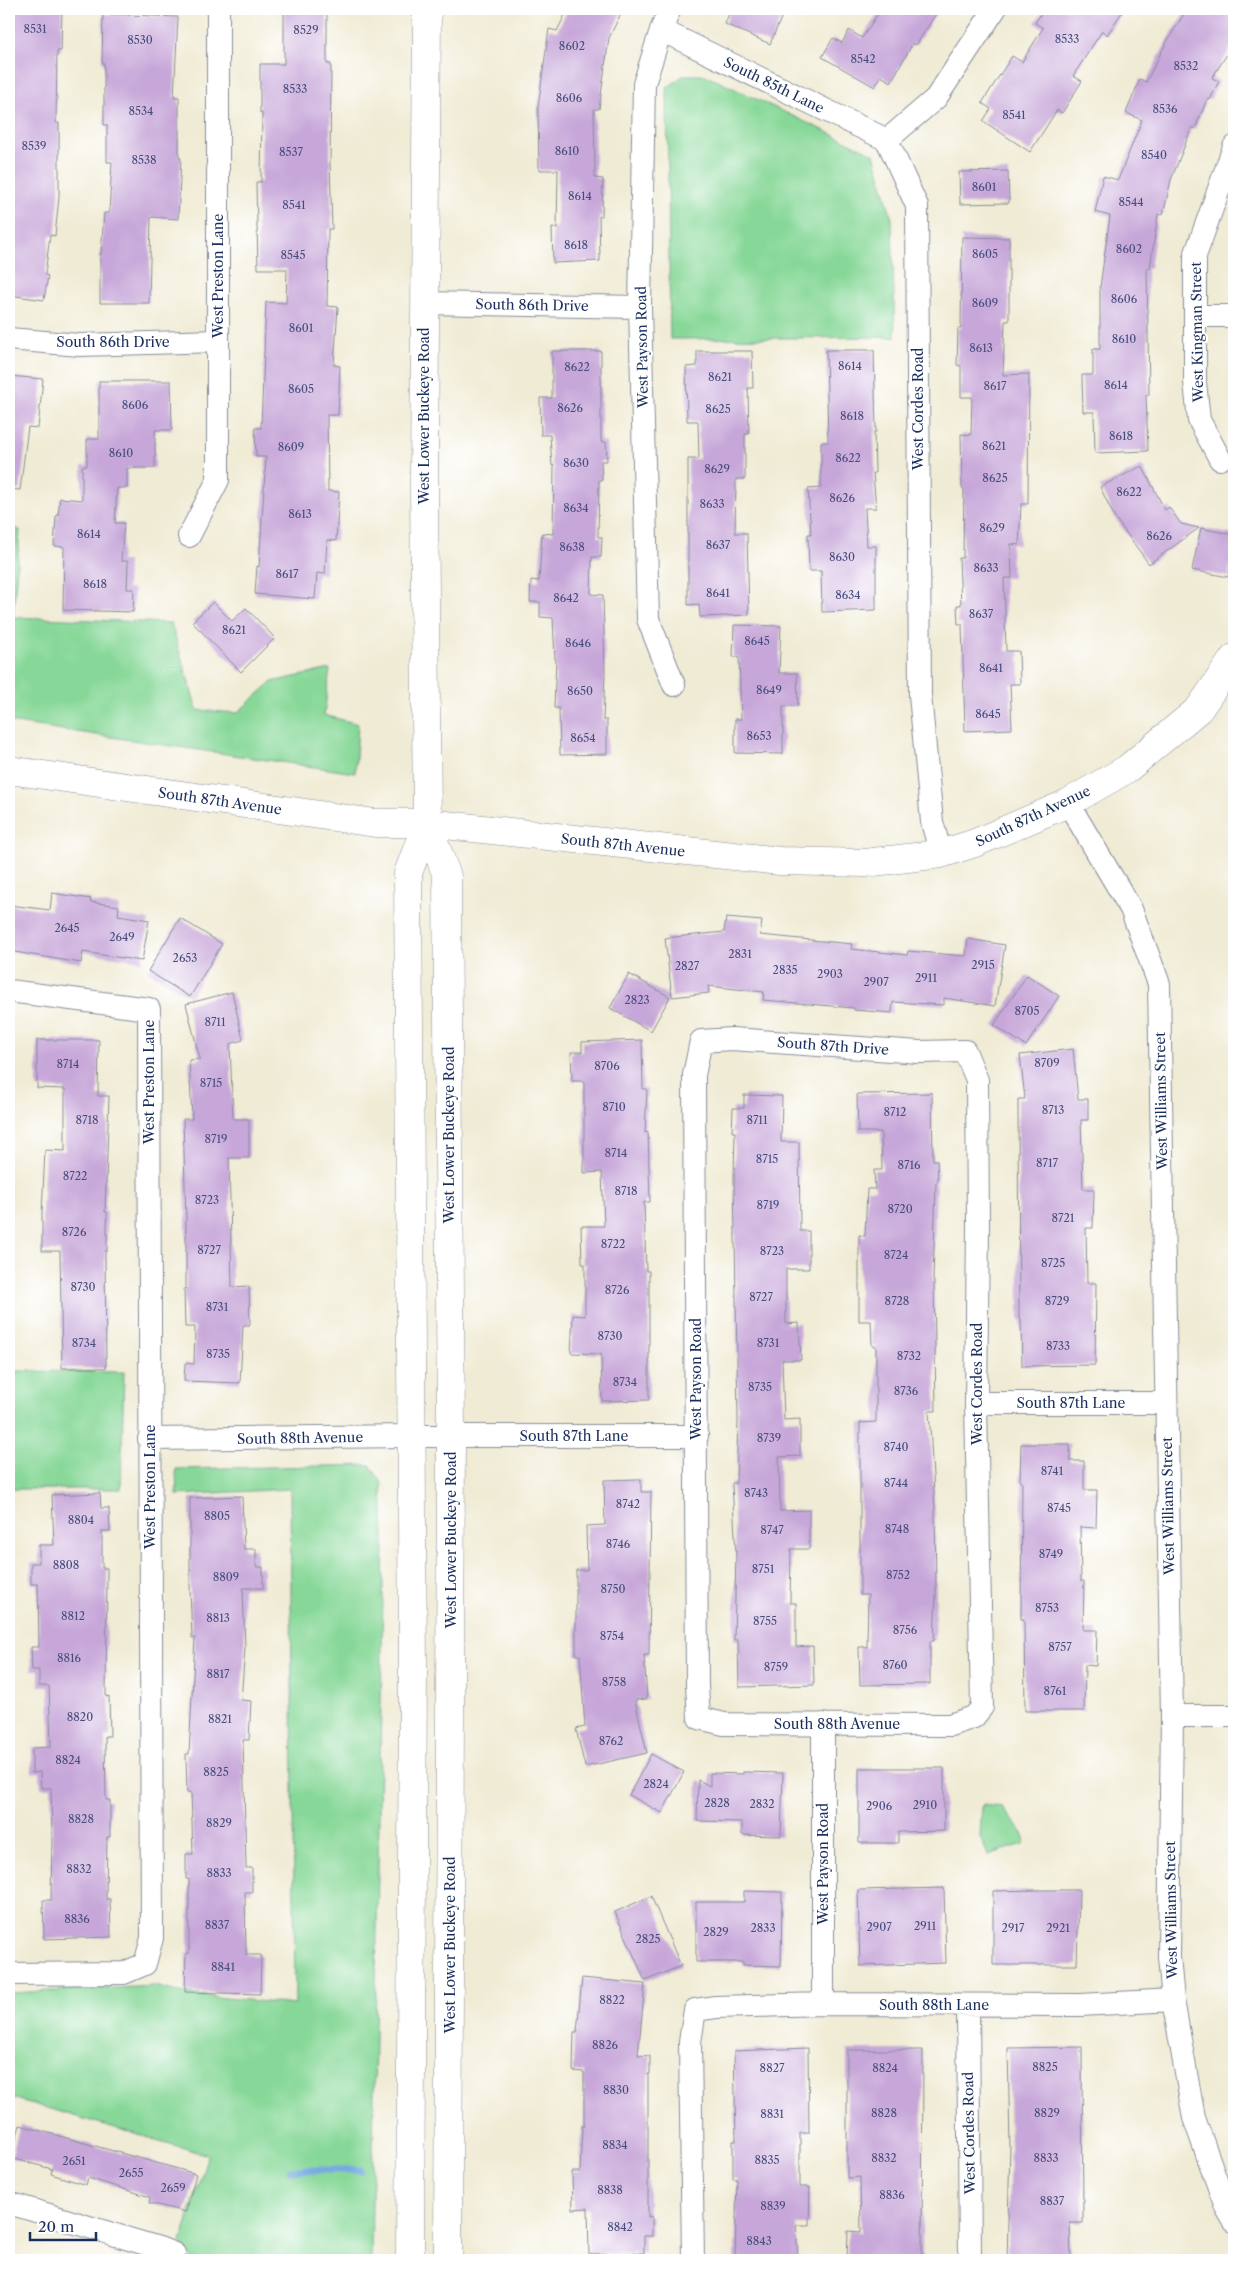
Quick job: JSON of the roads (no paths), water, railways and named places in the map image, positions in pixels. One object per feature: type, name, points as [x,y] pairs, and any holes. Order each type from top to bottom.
[{"type":"main road","name":"West Lower Buckeye Road","points":[[427,9],[424,599],[427,823],[448,876],[451,1436],[448,2260]]},
{"type":"main road","name":"South 87th Avenue","points":[[9,770],[375,823],[427,823],[780,862],[865,863],[940,854],[975,844],[1068,803],[1127,769],[1199,709],[1234,658]]},
{"type":"main road","name":"West Lower Buckeye Road","points":[[410,2260],[413,1690],[408,873],[427,823]]},
{"type":"street","name":"West Preston Lane","points":[[190,536],[218,480],[218,9]]},
{"type":"street","name":"West Payson Road","points":[[670,9],[661,30],[644,84],[640,307],[648,619],[674,685]]},
{"type":"street","points":[[888,140],[936,98],[995,9]]},
{"type":"street","name":"South 85th Lane","points":[[661,30],[888,140]]},
{"type":"street","name":"West Cordes Road","points":[[888,140],[917,206],[920,695],[932,822],[940,854]]},
{"type":"street","name":"West Kingman Street","points":[[1220,459],[1199,420],[1195,382],[1195,256],[1234,147]]},
{"type":"street","name":"South 86th Drive","points":[[425,303],[640,307]]},
{"type":"street","points":[[1196,316],[1234,316]]},
{"type":"street","name":"South 86th Drive","points":[[9,339],[80,345],[218,341]]},
{"type":"street","name":"West Williams Street","points":[[1068,803],[1131,909],[1159,984],[1172,1716],[1169,1957],[1172,2000],[1194,2118],[1226,2207],[1234,2221]]},
{"type":"street","name":"West Preston Lane","points":[[9,991],[149,1009],[152,1938],[145,1964],[124,1973],[9,1974]]},
{"type":"street","name":"South 87th Drive","points":[[701,1041],[732,1039],[919,1052],[965,1051]]},
{"type":"street","name":"West Payson Road","points":[[699,1718],[696,1686],[697,1436],[694,1075],[701,1041]]},
{"type":"street","name":"West Cordes Road","points":[[965,1051],[977,1080],[976,1403],[982,1707],[974,1717]]},
{"type":"street","name":"South 87th Lane","points":[[976,1403],[1166,1403]]},
{"type":"street","name":"South 87th Lane","points":[[451,1436],[697,1436]]},
{"type":"street","name":"South 88th Avenue","points":[[149,1439],[451,1436]]},
{"type":"street","points":[[1172,1716],[1234,1716]]},
{"type":"street","name":"South 88th Avenue","points":[[699,1718],[724,1724],[950,1725],[974,1717]]},
{"type":"street","name":"West Payson Road","points":[[823,1724],[823,2004]]},
{"type":"street","name":"South 88th Lane","points":[[693,2260],[690,2042],[696,2010],[716,2007],[823,2004],[1080,2006],[1172,2000]]},
{"type":"street","name":"West Cordes Road","points":[[968,2005],[970,2260]]},
{"type":"street","points":[[9,2203],[174,2257]]},
{"type":"waterway","points":[[290,2170],[360,2170]]}]
